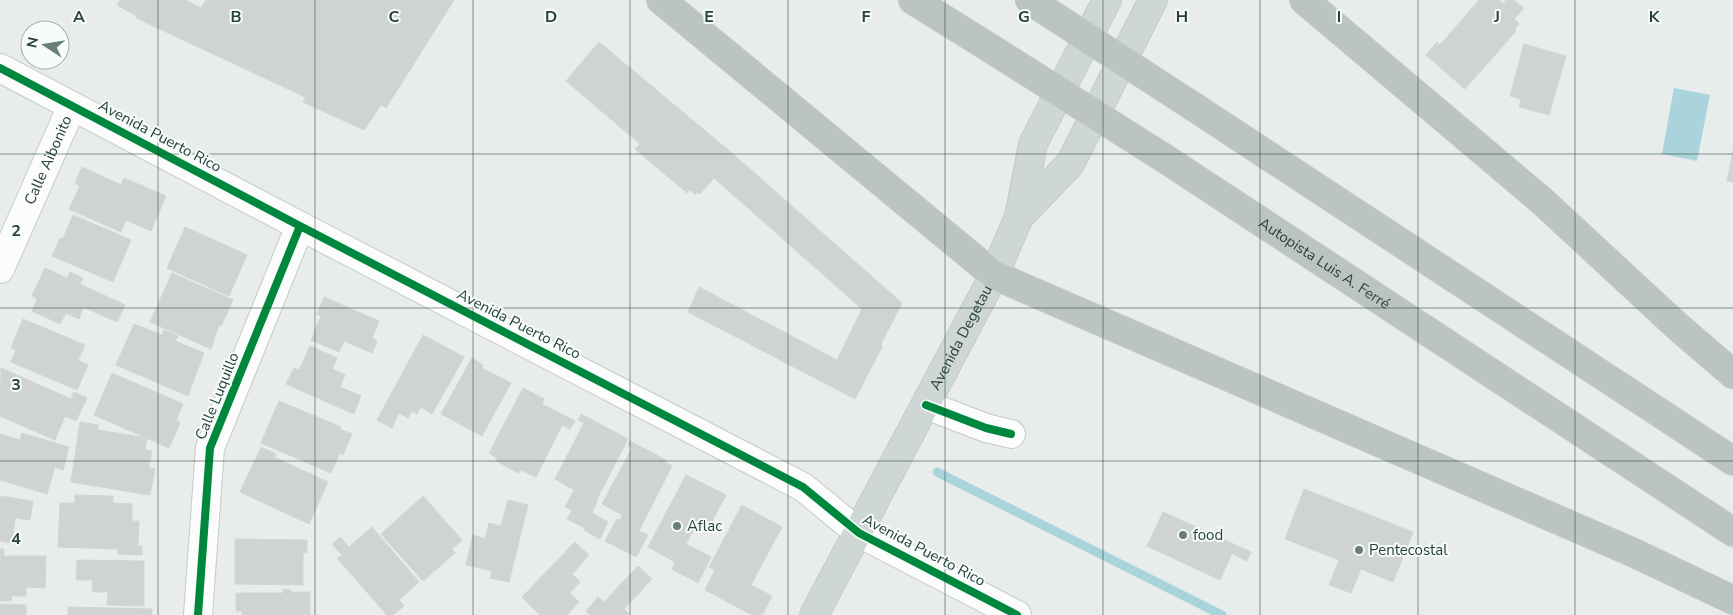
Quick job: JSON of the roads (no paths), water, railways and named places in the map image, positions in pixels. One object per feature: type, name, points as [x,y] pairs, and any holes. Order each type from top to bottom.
[{"type":"highway","points":[[661,0],[994,275],[1623,548],[1733,600]]},
{"type":"highway","name":"Autopista Luis A. Ferré","points":[[913,0],[1164,158],[1733,532]]},
{"type":"highway","points":[[1029,0],[1733,461]]},
{"type":"highway","points":[[1304,0],[1542,201],[1677,326],[1733,374]]},
{"type":"main road","name":"Avenida Degetau","points":[[814,615],[994,275],[1019,217],[1032,144],[1107,0]]},
{"type":"main road","name":"Avenida Degetau","points":[[1019,217],[1070,164],[1153,0]]},
{"type":"street","name":"Avenida Puerto Rico","points":[[0,68],[803,487],[859,533],[1017,615]]},
{"type":"street","name":"Calle Aibonito","points":[[0,269],[72,106]]},
{"type":"street","name":"Calle Luquillo","points":[[198,615],[210,448],[300,226]]},
{"type":"street","points":[[926,405],[986,428],[1011,434]]},
{"type":"water","points":[[1674,88],[1710,95],[1697,161],[1662,154]]},
{"type":"waterway","points":[[937,472],[1222,615]]},
{"type":"place","name":"Aflac","points":[[677,526]]},
{"type":"place","name":"food","points":[[1183,535]]},
{"type":"place","name":"Pentecostal","points":[[1359,550]]}]
